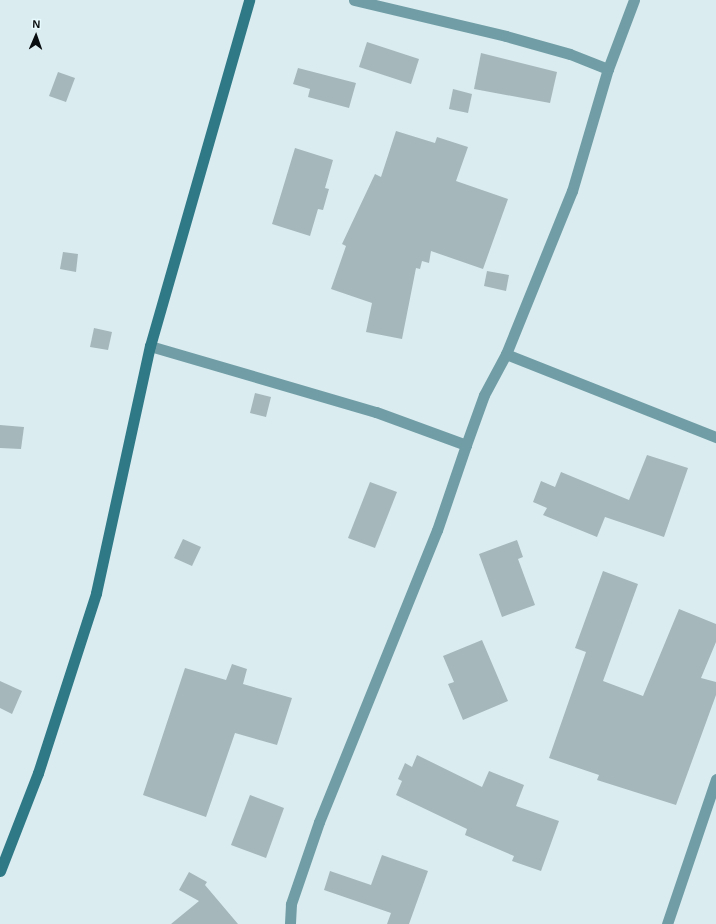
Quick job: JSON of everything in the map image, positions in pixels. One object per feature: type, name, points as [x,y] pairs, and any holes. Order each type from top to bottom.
[{"type":"main road","points":[[0,871],[38,773],[96,593],[150,346],[249,0]]},
{"type":"street","points":[[354,0],[506,36],[570,54],[608,70]]},
{"type":"street","points":[[290,924],[291,904],[319,822],[437,530],[484,395],[506,354],[572,191],[608,70],[634,0]]},
{"type":"street","points":[[150,346],[376,412],[466,445]]},
{"type":"street","points":[[506,354],[716,437]]},
{"type":"street","points":[[667,924],[716,779]]},
{"type":"building","points":[[367,42],[419,59],[411,84],[359,67]]},
{"type":"building","points":[[481,53],[557,72],[550,103],[474,89]]},
{"type":"building","points":[[298,68],[356,83],[349,108],[308,97],[310,89],[293,84]]},
{"type":"building","points":[[58,72],[75,78],[66,102],[49,96]]},
{"type":"building","points":[[453,89],[472,94],[468,113],[449,109]]},
{"type":"building","points":[[396,131],[435,143],[437,137],[468,147],[456,181],[508,199],[483,269],[431,251],[429,263],[422,261],[420,269],[416,268],[402,339],[366,332],[372,303],[331,289],[346,246],[342,244],[375,174],[381,177]]},
{"type":"building","points":[[295,148],[333,160],[325,188],[329,189],[323,210],[318,209],[310,236],[272,224]]},
{"type":"building","points":[[63,252],[78,254],[76,272],[60,269]]},
{"type":"building","points":[[487,271],[509,275],[506,291],[484,286]]},
{"type":"building","points":[[94,328],[112,332],[108,350],[90,347]]},
{"type":"building","points":[[255,393],[271,397],[266,417],[250,413]]},
{"type":"building","points":[[0,425],[24,427],[21,449],[0,448]]},
{"type":"building","points":[[647,455],[688,468],[664,537],[605,517],[597,537],[543,515],[547,508],[533,502],[541,481],[555,487],[561,472],[629,500]]},
{"type":"building","points":[[370,482],[397,492],[375,548],[348,538]]},
{"type":"building","points":[[183,539],[201,547],[192,566],[174,558]]},
{"type":"building","points":[[517,540],[523,557],[518,559],[535,605],[502,617],[479,554]]},
{"type":"building","points":[[603,571],[638,584],[603,681],[643,696],[679,609],[716,624],[716,642],[701,678],[716,682],[716,695],[676,805],[597,780],[599,775],[549,758],[586,652],[575,648]]},
{"type":"building","points":[[482,640],[508,701],[463,720],[448,684],[454,682],[443,656]]},
{"type":"building","points":[[232,664],[247,669],[243,684],[292,698],[277,745],[235,733],[206,817],[143,795],[185,668],[226,680]]},
{"type":"building","points":[[0,681],[22,691],[12,714],[0,708]]},
{"type":"building","points":[[417,755],[482,787],[489,771],[524,785],[516,806],[559,821],[541,871],[512,861],[514,856],[465,835],[467,829],[396,795],[402,781],[398,779],[405,763],[412,767]]},
{"type":"building","points":[[250,795],[284,808],[266,858],[231,845]]},
{"type":"building","points":[[382,855],[428,871],[409,924],[387,924],[391,913],[324,890],[330,871],[371,885]]},
{"type":"building","points":[[189,872],[207,882],[205,885],[238,924],[171,924],[199,901],[179,890]]}]
